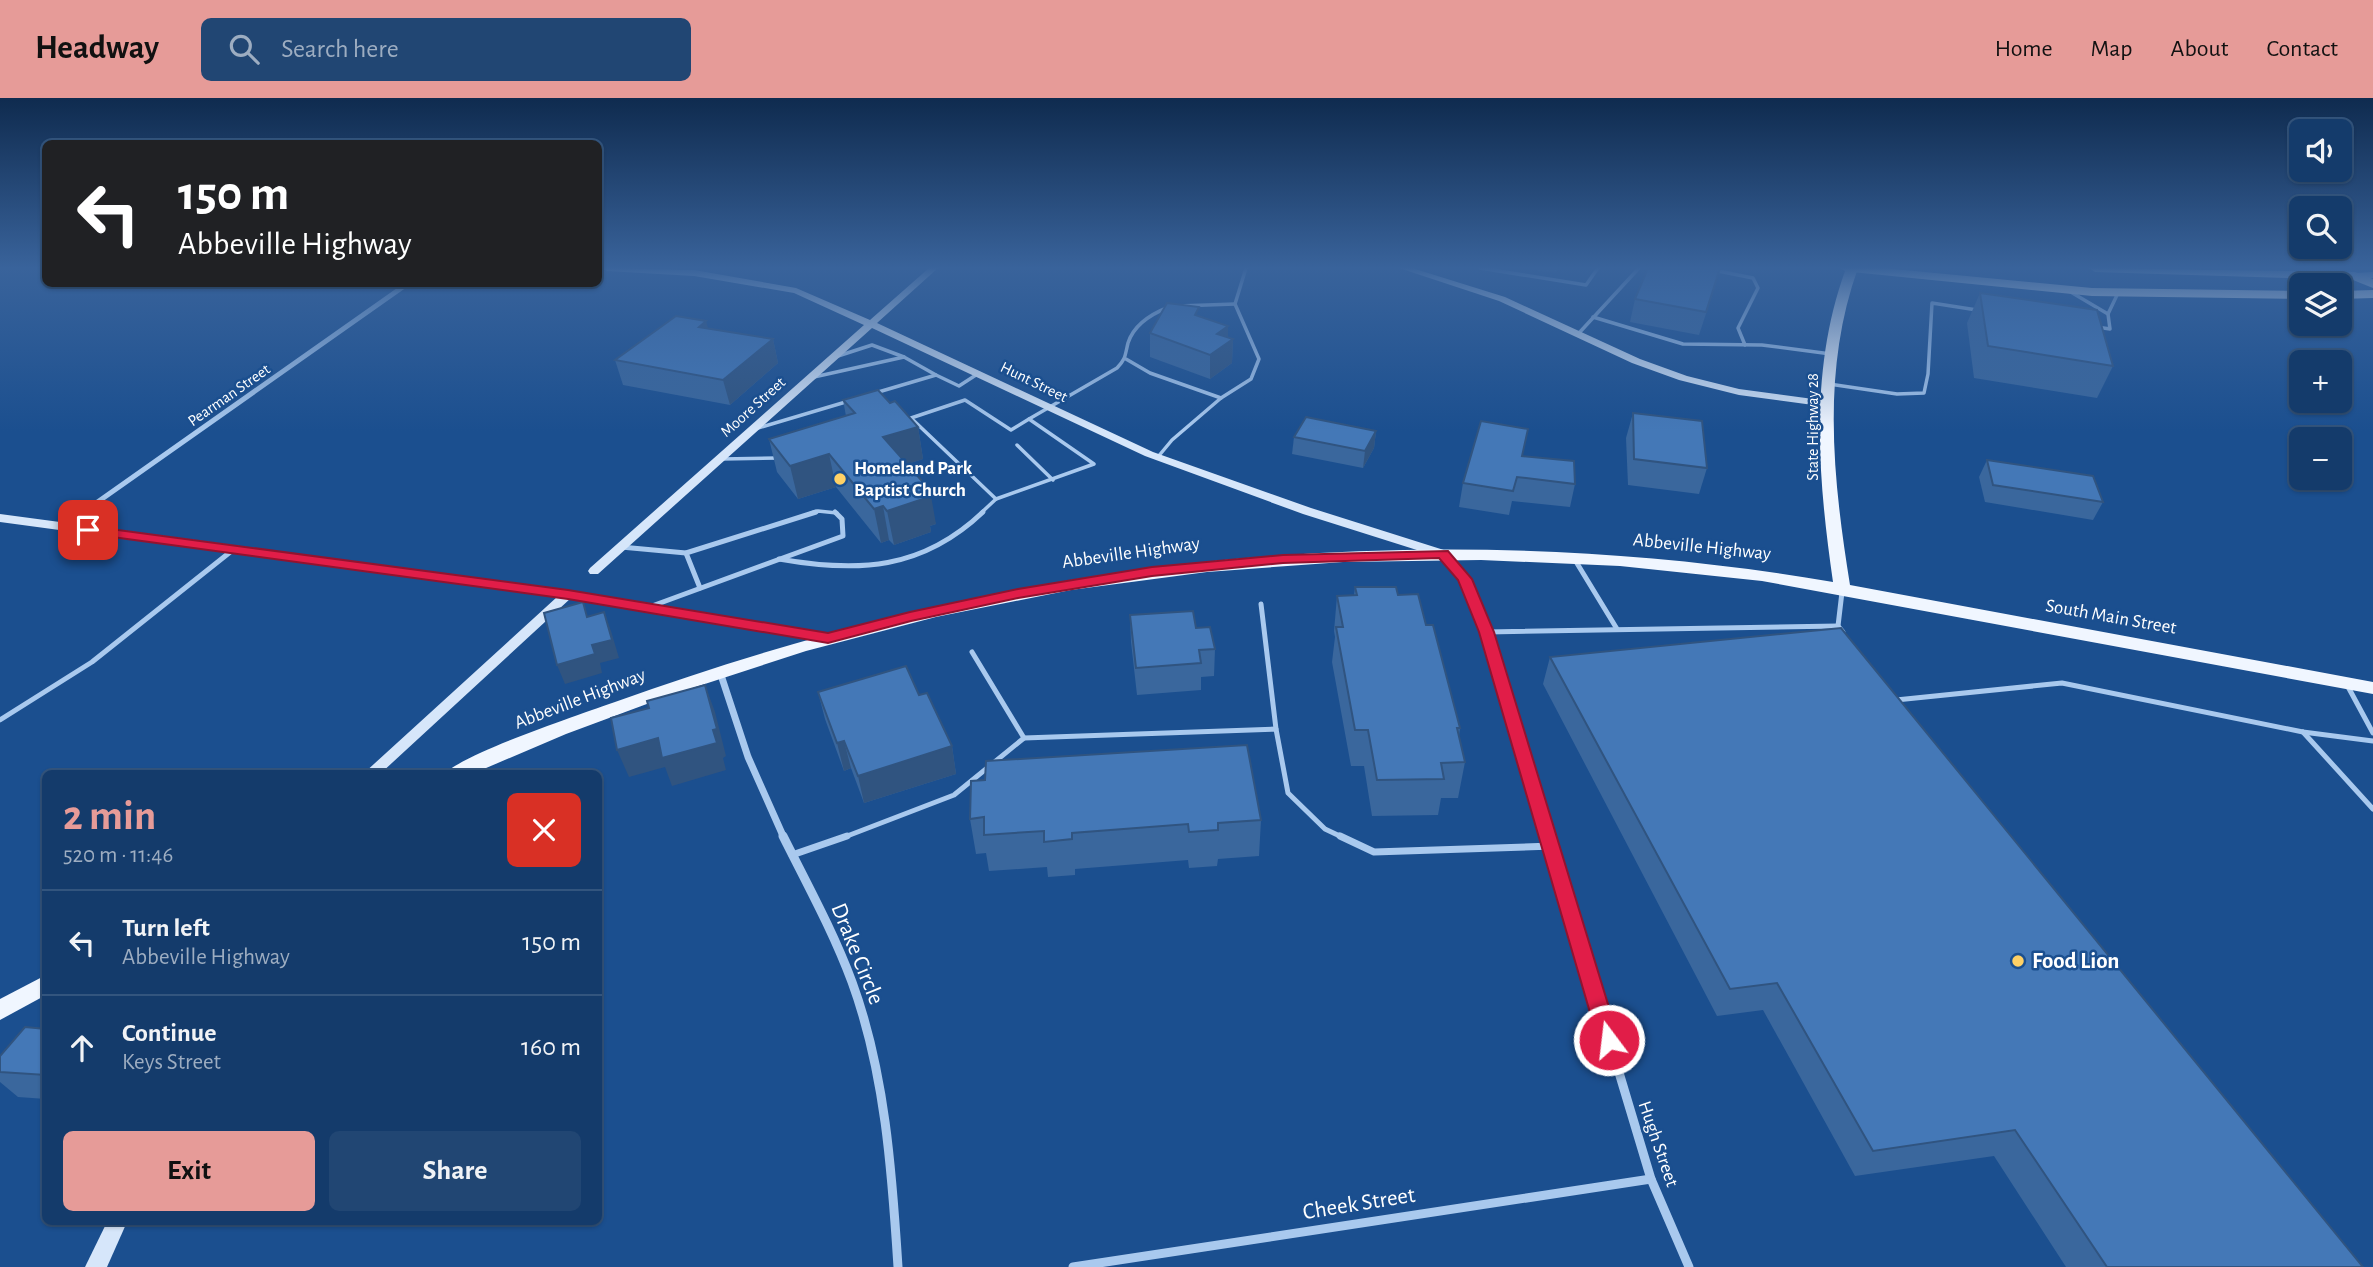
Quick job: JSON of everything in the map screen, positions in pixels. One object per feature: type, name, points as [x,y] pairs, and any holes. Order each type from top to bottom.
[{"type":"main road","name":"State Highway 28","points":[[1834,323],[1828,404],[1833,533],[1842,588]]},
{"type":"main road","name":"Abbeville Highway","points":[[464,770],[615,709],[719,672],[828,638],[1005,596],[1139,573],[1258,561],[1443,554],[1574,557],[1730,572],[1842,588]]},
{"type":"main road","name":"South Main Street","points":[[1842,588],[2373,688]]},
{"type":"main road","points":[[0,1010],[42,986]]},
{"type":"street","name":"Pearman Street","points":[[64,526],[352,323]]},
{"type":"street","name":"Hunt Street","points":[[870,323],[1157,458],[1307,511],[1443,554]]},
{"type":"street","points":[[1555,323],[1636,361],[1684,378],[1740,392],[1828,404]]},
{"type":"street","name":"Moore Street","points":[[594,571],[873,324]]},
{"type":"street","points":[[0,518],[568,594],[828,638]]},
{"type":"street","name":"Hugh Street","points":[[1443,554],[1465,579],[1487,632],[1651,1179],[1689,1267]]},
{"type":"street","points":[[374,770],[568,594]]},
{"type":"street","name":"Drake Circle","points":[[719,672],[736,726],[767,803],[830,932],[861,1009],[882,1103],[894,1186],[898,1267]]},
{"type":"street","name":"Cheek Street","points":[[1073,1267],[1651,1179]]},
{"type":"street","points":[[96,1267],[116,1225]]},
{"type":"lane","points":[[996,499],[911,418],[965,400],[1011,430],[1117,368],[1126,359],[1126,348],[1139,323]]},
{"type":"lane","points":[[1157,458],[1172,440],[1221,398],[1251,379],[1259,359],[1243,323]]},
{"type":"lane","points":[[1578,333],[1588,323]]},
{"type":"lane","points":[[1612,323],[1683,344],[1762,345],[1831,354]]},
{"type":"lane","points":[[1741,323],[1738,328],[1745,345]]},
{"type":"lane","points":[[1829,384],[1897,394],[1924,393],[1928,374],[1931,323]]},
{"type":"lane","points":[[2096,327],[2110,329],[2109,323]]},
{"type":"lane","points":[[835,357],[872,345],[904,357],[959,386],[979,373]]},
{"type":"lane","points":[[812,377],[904,357]]},
{"type":"lane","points":[[1126,359],[1158,376],[1221,398]]},
{"type":"lane","points":[[871,395],[936,375]]},
{"type":"lane","points":[[753,430],[858,398]]},
{"type":"lane","points":[[779,559],[812,566],[875,566],[918,557],[951,540],[973,524],[996,499],[1094,464],[1029,419]]},
{"type":"lane","points":[[1017,445],[1053,480]]},
{"type":"lane","points":[[720,459],[778,458],[789,455]]},
{"type":"lane","points":[[621,547],[686,554],[818,511],[835,511],[842,519],[843,536],[645,609]]},
{"type":"lane","points":[[0,720],[35,701],[150,620],[234,549]]},
{"type":"lane","points":[[686,554],[700,588]]},
{"type":"lane","points":[[1574,557],[1617,629]]},
{"type":"lane","points":[[1842,588],[1838,626],[1846,637]]},
{"type":"lane","points":[[1261,604],[1276,729],[1288,793],[1325,829],[1374,852],[1553,846]]},
{"type":"lane","points":[[1487,632],[1838,626]]},
{"type":"lane","points":[[972,652],[1024,737]]},
{"type":"lane","points":[[1894,700],[2062,683],[2303,732],[2373,741]]},
{"type":"lane","points":[[2345,683],[2373,733]]},
{"type":"lane","points":[[1886,690],[1902,710]]},
{"type":"lane","points":[[792,855],[896,819],[954,795],[1024,737],[1276,729]]},
{"type":"lane","points":[[2303,732],[2373,809]]},
{"type":"building","points":[[667,323],[704,323],[699,327],[773,339],[723,380],[615,360]]},
{"type":"building","points":[[1156,323],[1218,323],[1228,326],[1217,334],[1233,339],[1210,355],[1150,333]]},
{"type":"building","points":[[1984,323],[2101,323],[2113,366],[1988,346]]},
{"type":"building","points":[[878,390],[890,403],[895,401],[918,427],[883,437],[930,490],[921,493],[926,498],[887,511],[883,506],[874,509],[829,454],[790,466],[769,439],[855,413],[843,400]]},
{"type":"building","points":[[1633,413],[1702,421],[1707,468],[1634,459]]},
{"type":"building","points":[[1306,417],[1376,431],[1365,451],[1294,437]]},
{"type":"building","points":[[1481,421],[1528,429],[1522,456],[1574,461],[1575,484],[1517,477],[1513,491],[1463,483]]},
{"type":"building","points":[[1987,460],[2093,476],[2103,502],[1993,485]]},
{"type":"building","points":[[1355,587],[1396,587],[1398,595],[1418,594],[1426,625],[1433,625],[1460,728],[1457,728],[1465,762],[1441,763],[1444,779],[1377,780],[1368,730],[1355,730],[1336,627],[1343,627],[1337,596],[1357,595]]},
{"type":"building","points":[[583,602],[587,617],[604,612],[612,640],[592,645],[595,654],[557,665],[544,613]]},
{"type":"building","points":[[1193,611],[1196,628],[1210,627],[1215,649],[1199,650],[1201,663],[1136,668],[1130,615]]},
{"type":"building","points":[[1841,628],[2363,1267],[2107,1267],[2015,1130],[1873,1151],[1777,983],[1730,989],[1550,657]]},
{"type":"building","points":[[906,666],[919,695],[927,693],[952,746],[858,776],[844,741],[837,743],[818,692]]},
{"type":"building","points":[[705,685],[717,729],[713,730],[717,743],[662,758],[658,738],[617,750],[611,718],[649,708],[647,701]]},
{"type":"building","points":[[1247,745],[1261,820],[1218,823],[1218,830],[1189,832],[1188,824],[1072,833],[1072,839],[1044,842],[1044,831],[984,835],[984,817],[970,819],[971,781],[985,780],[986,761]]},
{"type":"building","points":[[25,1027],[42,1029],[42,1075],[0,1072],[0,1056]]},
{"type":"place","name":"Homeland Park Baptist Church","points":[[840,479]]},
{"type":"place","name":"Food Lion","points":[[2018,961]]},
{"type":"route","points":[[88,530],[568,594],[828,638],[1018,594],[1152,571],[1283,559],[1443,554],[1465,579],[1487,632],[1609,1040]]}]
